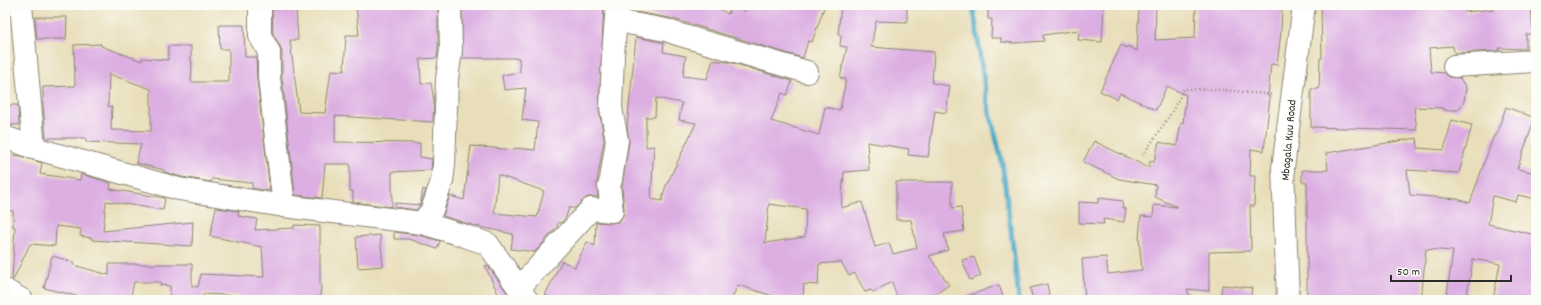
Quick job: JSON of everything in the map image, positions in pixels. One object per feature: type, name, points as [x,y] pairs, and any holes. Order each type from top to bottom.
[{"type":"street","points":[[21,5],[34,148]]},
{"type":"street","points":[[260,5],[260,36],[268,52],[269,78],[284,206]]},
{"type":"street","points":[[422,223],[432,210],[442,181],[444,165],[446,85],[451,50],[450,5]]},
{"type":"street","name":"Mbagala Kuu Road","points":[[1284,297],[1283,168],[1304,5]]},
{"type":"street","points":[[5,137],[34,148],[179,189],[284,206],[422,223],[488,244],[523,294],[591,209],[612,211],[609,186],[617,140],[610,108],[617,13],[676,34],[807,72]]},
{"type":"street","points":[[1454,66],[1536,61]]},
{"type":"street","points":[[5,290],[22,300]]},
{"type":"path","points":[[1143,155],[1170,115],[1184,89],[1212,89],[1267,94],[1292,99]]},
{"type":"building","points":[[356,5],[438,5],[437,58],[420,59],[421,84],[431,83],[434,102],[433,122],[335,116],[335,142],[420,143],[420,157],[432,159],[431,170],[392,172],[392,207],[353,202],[353,191],[350,191],[350,164],[325,164],[322,198],[295,195],[282,77],[282,52],[273,34],[272,9],[296,8],[298,40],[290,40],[299,112],[325,113],[331,70],[344,71],[346,35],[359,35]]},
{"type":"building","points":[[462,5],[492,5],[492,8],[524,9],[524,5],[604,5],[599,108],[604,140],[597,182],[598,197],[587,197],[575,208],[569,208],[566,217],[561,223],[558,222],[557,227],[535,252],[511,249],[513,234],[475,226],[443,216],[450,196],[464,200],[471,146],[514,150],[515,148],[535,150],[538,122],[522,120],[526,88],[504,90],[502,75],[520,72],[519,58],[462,58]],"holes":[[[498,175],[544,191],[537,217],[494,213]]]},
{"type":"building","points":[[629,5],[712,5],[728,14],[731,6],[745,11],[746,5],[825,5],[812,42],[808,41],[803,58],[670,18],[629,11]]},
{"type":"building","points":[[841,5],[907,5],[907,22],[876,21],[871,47],[934,52],[932,83],[950,86],[946,113],[935,111],[928,157],[908,155],[909,149],[867,142],[869,170],[844,172],[841,208],[862,202],[875,247],[889,243],[893,254],[917,248],[911,220],[896,220],[896,182],[952,182],[952,208],[961,207],[964,231],[944,234],[948,250],[929,256],[949,285],[927,300],[898,300],[892,282],[873,292],[871,290],[865,292],[855,273],[849,276],[841,262],[819,264],[818,285],[804,284],[803,299],[782,297],[782,299],[738,285],[731,300],[556,300],[545,295],[562,261],[575,267],[587,242],[595,246],[596,222],[618,222],[623,216],[624,210],[622,187],[629,142],[627,127],[636,37],[664,43],[663,52],[686,56],[683,76],[707,79],[713,60],[733,63],[792,81],[787,95],[782,93],[771,121],[819,135],[825,107],[840,110],[846,79],[840,78],[847,47],[840,46],[841,35],[838,35]],"holes":[[[656,98],[682,103],[679,120],[696,123],[665,188],[662,201],[651,199],[654,146],[646,147],[646,117],[655,117]],[[769,204],[806,209],[805,237],[765,243]]]},
{"type":"building","points":[[988,5],[1104,5],[1102,42],[1078,40],[1079,30],[1043,35],[1044,41],[1016,43],[1001,42],[1001,38],[991,38],[992,19],[988,19]]},
{"type":"building","points":[[1139,5],[1156,5],[1155,40],[1195,38],[1196,5],[1232,5],[1282,8],[1277,65],[1271,64],[1268,97],[1270,97],[1264,151],[1251,149],[1250,176],[1255,176],[1254,206],[1250,206],[1251,251],[1209,252],[1209,291],[1187,289],[1191,300],[1085,300],[1082,259],[1106,257],[1108,274],[1142,270],[1139,239],[1141,216],[1153,217],[1154,205],[1177,207],[1155,197],[1156,185],[1119,179],[1083,162],[1094,141],[1149,168],[1150,161],[1154,162],[1159,142],[1177,146],[1181,123],[1183,123],[1186,95],[1167,86],[1156,110],[1120,93],[1117,99],[1100,91],[1121,45],[1127,48],[1128,46],[1137,51]]},
{"type":"building","points":[[1321,5],[1465,5],[1465,12],[1493,9],[1492,5],[1515,5],[1515,7],[1531,5],[1533,34],[1526,34],[1526,49],[1499,48],[1499,51],[1454,53],[1453,46],[1429,48],[1431,72],[1444,73],[1449,77],[1460,78],[1466,88],[1464,101],[1458,110],[1414,107],[1417,130],[1311,127],[1311,89],[1319,89],[1320,58],[1322,58]]},
{"type":"building","points":[[35,17],[67,17],[66,39],[37,39]]},
{"type":"building","points":[[219,25],[244,25],[245,57],[256,57],[257,79],[270,191],[252,188],[252,183],[212,179],[211,182],[182,177],[164,172],[164,170],[136,163],[141,144],[86,142],[86,138],[46,138],[43,87],[75,86],[74,45],[101,44],[101,46],[142,61],[142,58],[168,60],[168,46],[191,46],[191,82],[229,82],[229,49],[220,49]],"holes":[[[109,74],[151,89],[151,131],[111,130],[112,107],[108,106]]]},
{"type":"building","points":[[5,105],[18,105],[19,125],[5,125]]},
{"type":"building","points":[[1506,107],[1535,118],[1517,169],[1536,173],[1536,199],[1518,195],[1516,202],[1493,196],[1488,224],[1536,235],[1536,300],[1493,300],[1500,264],[1473,259],[1466,300],[1446,300],[1453,251],[1426,249],[1421,300],[1307,300],[1307,182],[1302,182],[1302,170],[1328,170],[1326,153],[1417,138],[1418,148],[1444,150],[1452,120],[1472,125],[1459,173],[1407,170],[1410,195],[1457,199],[1470,203],[1494,135],[1496,135]]},
{"type":"building","points":[[5,154],[21,156],[42,163],[40,174],[80,180],[81,174],[111,183],[110,189],[165,198],[163,210],[106,201],[103,231],[193,222],[192,246],[92,240],[92,238],[80,236],[81,229],[56,226],[55,246],[30,244],[13,280],[15,227],[13,227],[13,211],[5,210]]},
{"type":"building","points":[[423,189],[426,190],[421,204],[416,210],[395,207],[395,203],[420,205]]},
{"type":"building","points":[[1099,198],[1123,201],[1122,208],[1126,209],[1124,222],[1103,219],[1104,224],[1079,223],[1079,202],[1098,203]]},
{"type":"building","points":[[216,208],[239,211],[238,216],[257,219],[255,230],[294,228],[294,225],[320,226],[320,300],[244,300],[245,296],[203,294],[203,300],[170,300],[170,286],[160,285],[161,282],[134,282],[130,300],[93,300],[44,288],[52,256],[74,262],[73,265],[109,275],[109,264],[192,264],[192,286],[198,287],[201,274],[264,277],[262,247],[210,236]]},
{"type":"building","points":[[394,232],[419,235],[440,241],[437,249],[409,239],[394,239]]},
{"type":"building","points":[[380,235],[383,266],[358,268],[356,237]]},
{"type":"building","points":[[974,257],[981,276],[970,280],[962,260]]},
{"type":"building","points":[[487,265],[508,294],[500,298],[485,266]]},
{"type":"building","points":[[1047,284],[1050,300],[1033,300],[1030,288]]},
{"type":"building","points":[[999,285],[1004,300],[961,300],[961,298]]},
{"type":"building","points":[[1222,285],[1252,288],[1250,300],[1220,300]]},
{"type":"waterway","points":[[973,5],[986,96],[1002,162],[1019,300]]}]
